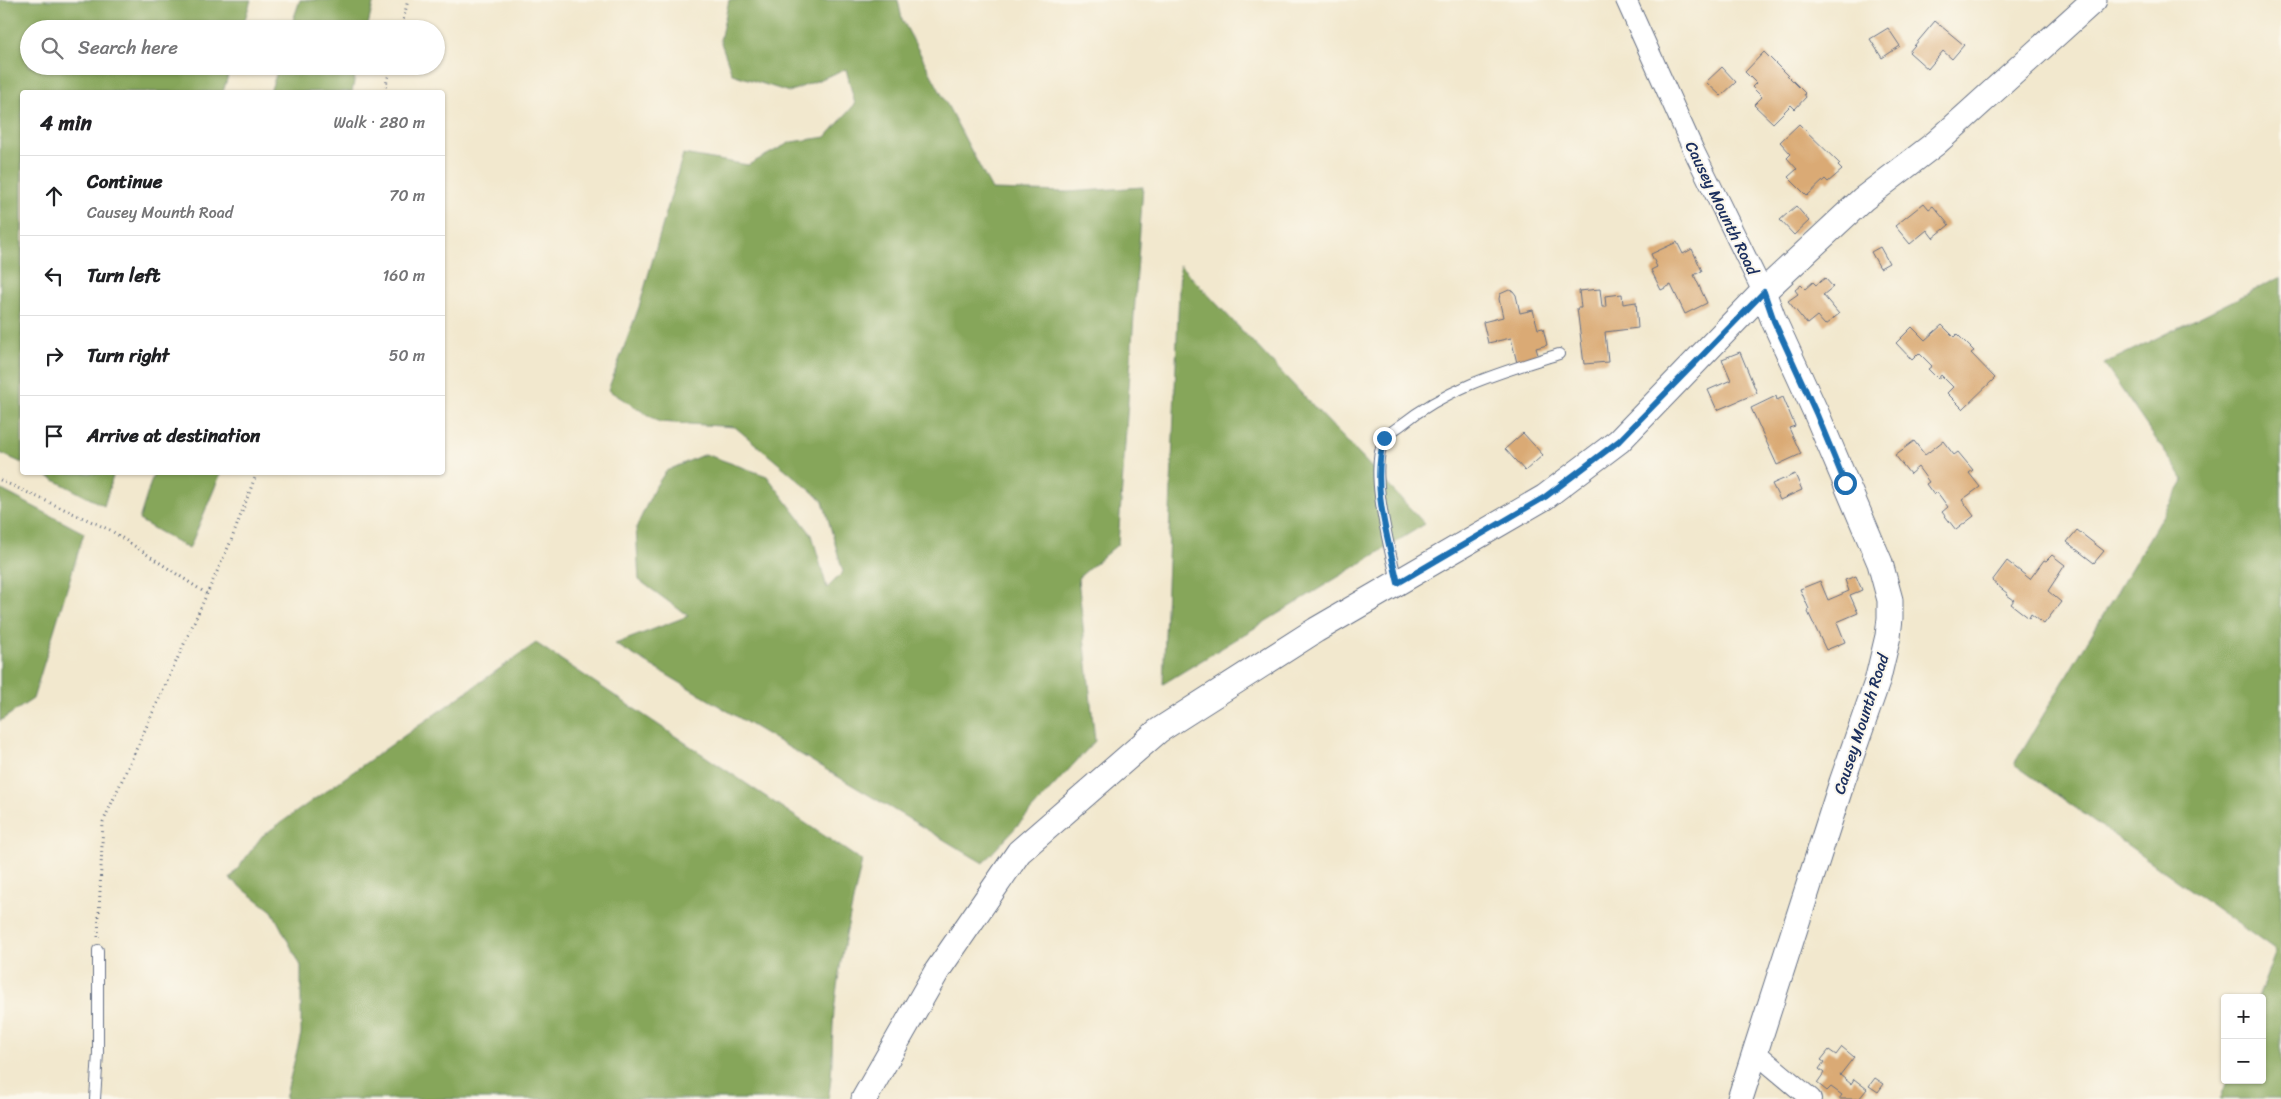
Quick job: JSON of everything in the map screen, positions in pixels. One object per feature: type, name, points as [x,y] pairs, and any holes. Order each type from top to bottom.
[{"type":"street","name":"Causey Mounth Road","points":[[1626,0],[1694,151],[1764,292],[1774,321],[1817,415],[1880,563],[1890,600],[1890,618],[1877,682],[1836,800],[1740,1099]]},
{"type":"street","points":[[864,1099],[937,971],[1019,852],[1158,730],[1316,630],[1545,497],[1619,441],[1764,292],[1863,199],[1936,143],[2094,0]]},
{"type":"street","points":[[1755,1052],[1811,1099]]},
{"type":"lane","points":[[1398,583],[1380,504],[1379,456],[1384,438],[1423,407],[1473,382],[1559,354]]},
{"type":"lane","points":[[95,1099],[98,1053],[98,950]]},
{"type":"path","points":[[403,20],[408,0]]},
{"type":"path","points":[[385,90],[389,75]]},
{"type":"path","points":[[98,950],[103,822],[231,541],[256,475]]},
{"type":"path","points":[[0,480],[110,530],[207,594]]},
{"type":"green space","points":[[0,0],[251,0],[245,20],[20,20],[20,75],[228,75],[224,90],[20,90],[20,462],[0,453]]},
{"type":"green space","points":[[300,0],[374,0],[369,20],[293,20]]},
{"type":"green space","points":[[729,0],[898,0],[902,19],[992,190],[1068,192],[1143,187],[1118,544],[1078,578],[1095,741],[983,863],[615,644],[688,616],[639,580],[636,528],[654,489],[666,471],[705,454],[767,476],[812,535],[827,588],[843,572],[823,501],[735,427],[659,422],[608,390],[639,307],[683,154],[748,165],[791,142],[826,137],[855,104],[846,69],[789,92],[732,74],[720,40]]},
{"type":"green space","points":[[276,75],[355,75],[352,90],[271,90]]},
{"type":"green space","points":[[1180,265],[1425,524],[1163,684]]},
{"type":"green space","points":[[2281,277],[2281,1099],[2220,1099],[2226,1084],[2266,1084],[2266,994],[2260,994],[2276,951],[2014,764],[2184,480],[2104,364]]},
{"type":"green space","points":[[45,475],[113,475],[104,506]]},
{"type":"green space","points":[[153,475],[220,475],[189,549],[139,520]]},
{"type":"green space","points":[[0,489],[84,533],[33,699],[0,721]]},
{"type":"green space","points":[[536,643],[862,861],[836,993],[828,1099],[285,1099],[301,1034],[301,966],[272,911],[230,879],[262,836]]},
{"type":"building","points":[[1935,21],[1964,45],[1952,59],[1943,51],[1928,69],[1909,52]]},
{"type":"building","points":[[1888,28],[1900,46],[1882,58],[1870,39]]},
{"type":"building","points":[[1764,52],[1805,93],[1806,97],[1795,109],[1791,105],[1773,123],[1754,105],[1762,97],[1752,87],[1756,83],[1745,72]]},
{"type":"building","points":[[1722,67],[1736,82],[1721,96],[1706,82]]},
{"type":"building","points":[[1799,124],[1840,164],[1838,166],[1842,170],[1828,182],[1825,179],[1807,196],[1788,177],[1797,169],[1787,158],[1791,154],[1780,142]]},
{"type":"building","points":[[1924,203],[1929,209],[1933,206],[1949,225],[1933,238],[1927,230],[1910,244],[1895,226]]},
{"type":"building","points":[[1796,206],[1809,221],[1794,235],[1780,220]]},
{"type":"building","points":[[1677,242],[1683,254],[1692,249],[1702,271],[1694,275],[1707,303],[1685,314],[1671,285],[1661,290],[1651,270],[1657,267],[1651,254]]},
{"type":"building","points":[[1880,247],[1889,263],[1880,268],[1871,252]]},
{"type":"building","points":[[1825,278],[1833,287],[1823,295],[1839,314],[1825,325],[1817,316],[1807,324],[1788,301],[1798,294],[1795,290],[1801,285],[1805,289],[1813,282],[1816,285]]},
{"type":"building","points":[[1600,289],[1602,307],[1606,307],[1605,296],[1622,294],[1623,304],[1636,302],[1638,328],[1605,332],[1608,362],[1584,364],[1577,308],[1581,308],[1579,291]]},
{"type":"building","points":[[1509,290],[1513,291],[1516,295],[1520,313],[1533,310],[1538,329],[1543,328],[1547,345],[1536,348],[1539,358],[1517,363],[1511,338],[1488,343],[1483,322],[1503,317],[1499,299],[1500,294]]},
{"type":"building","points":[[1942,325],[1954,337],[1957,334],[1974,351],[1971,353],[1995,378],[1963,409],[1947,393],[1953,387],[1941,375],[1938,379],[1928,369],[1932,366],[1919,353],[1912,360],[1896,343],[1912,327],[1925,340]]},
{"type":"building","points":[[1740,352],[1757,393],[1717,410],[1708,390],[1731,380],[1722,359]]},
{"type":"building","points":[[1776,396],[1777,400],[1783,397],[1795,426],[1789,428],[1801,454],[1777,465],[1751,408]]},
{"type":"building","points":[[1523,433],[1543,455],[1525,471],[1505,449]]},
{"type":"building","points":[[1914,441],[1925,455],[1943,441],[1954,455],[1958,452],[1973,470],[1969,473],[1980,487],[1962,500],[1974,516],[1956,530],[1942,512],[1948,507],[1937,492],[1934,495],[1926,484],[1929,482],[1918,467],[1910,474],[1895,455]]},
{"type":"building","points":[[1795,474],[1802,490],[1780,500],[1772,484]]},
{"type":"building","points":[[2077,530],[2104,551],[2094,563],[2067,542]]},
{"type":"building","points":[[2052,555],[2065,565],[2048,591],[2061,602],[2044,624],[2031,614],[2029,618],[2011,604],[2014,600],[1992,581],[2007,561],[2030,579],[2044,560],[2046,561]]},
{"type":"building","points":[[1856,576],[1862,590],[1850,595],[1858,613],[1837,622],[1845,642],[1826,650],[1807,610],[1809,609],[1800,589],[1820,581],[1828,600],[1849,591],[1845,580]]},
{"type":"building","points":[[1842,1047],[1854,1057],[1840,1075],[1851,1084],[1854,1079],[1867,1089],[1859,1099],[1839,1099],[1842,1095],[1831,1087],[1827,1091],[1817,1083],[1824,1073],[1819,1069],[1824,1062],[1821,1060],[1829,1050],[1836,1055]]},
{"type":"building","points":[[1875,1078],[1884,1084],[1878,1092],[1869,1086]]},
{"type":"route","points":[[1384,438],[1379,456],[1380,504],[1398,583],[1545,497],[1619,441],[1674,382],[1764,292],[1768,307],[1817,415],[1845,483]]}]
